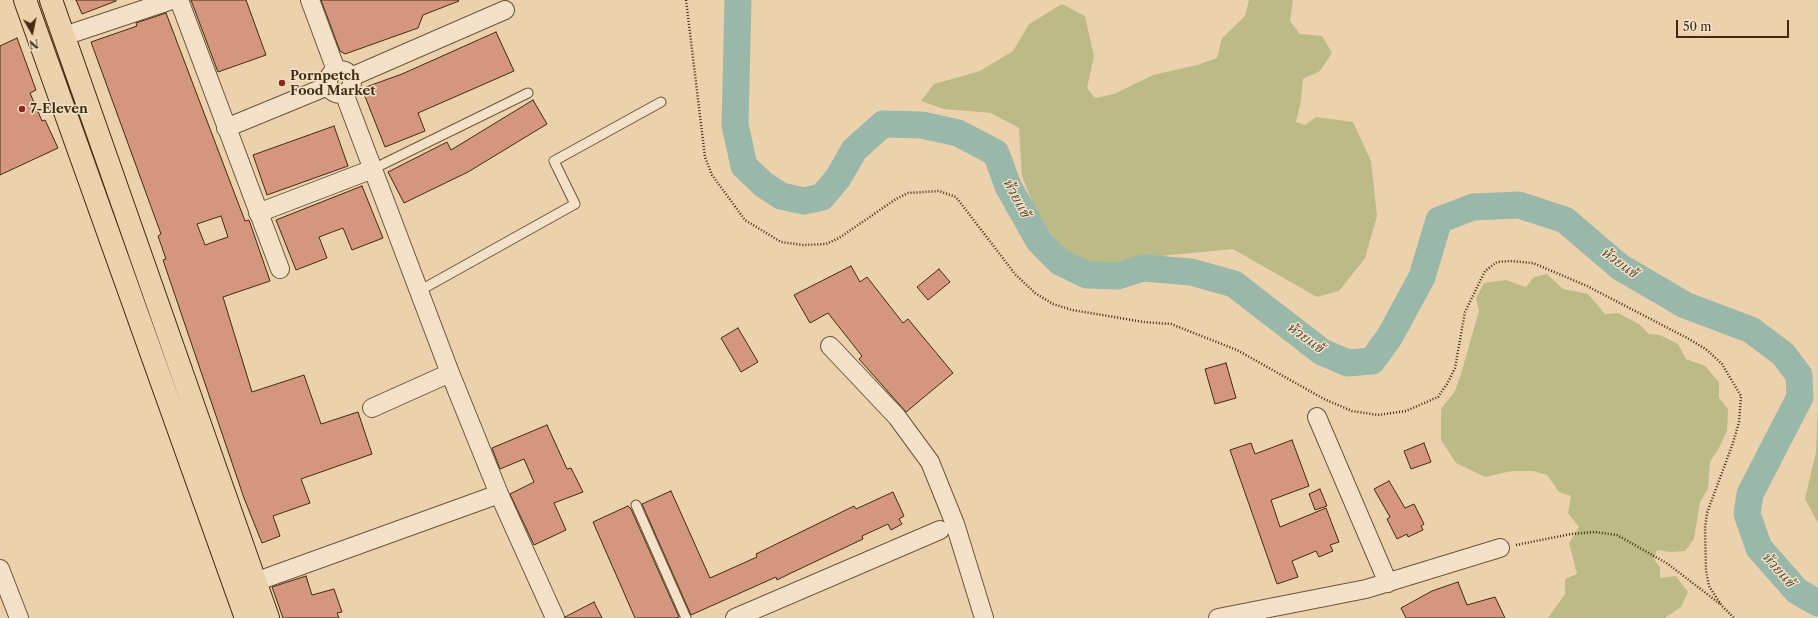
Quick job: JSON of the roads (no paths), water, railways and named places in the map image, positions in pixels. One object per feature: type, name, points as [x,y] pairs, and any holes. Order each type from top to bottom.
[{"type":"main road","points":[[25,0],[246,618]]},
{"type":"main road","points":[[51,0],[268,618]]},
{"type":"street","points":[[64,36],[172,0]]},
{"type":"street","points":[[179,0],[280,270]]},
{"type":"street","points":[[310,0],[450,373],[499,494],[555,618]]},
{"type":"street","points":[[226,128],[340,82],[505,10]]},
{"type":"street","points":[[258,213],[373,169]]},
{"type":"street","points":[[830,346],[898,417],[930,462],[955,524],[984,618]]},
{"type":"street","points":[[372,408],[450,373]]},
{"type":"street","points":[[1317,417],[1388,583]]},
{"type":"street","points":[[255,582],[499,494]]},
{"type":"street","points":[[735,618],[940,530]]},
{"type":"street","points":[[1218,618],[1358,591],[1500,548]]},
{"type":"street","points":[[0,569],[19,618]]},
{"type":"lane","points":[[373,169],[528,93]]},
{"type":"lane","points":[[419,291],[575,204],[554,161],[662,102]]},
{"type":"lane","points":[[636,505],[686,618]]},
{"type":"waterway","name":"ห้วยแข้","points":[[738,0],[735,125],[744,166],[763,184],[781,196],[804,201],[822,197],[838,178],[854,150],[883,124],[922,125],[958,133],[996,153],[1008,186],[1039,241],[1060,262],[1087,275],[1118,276],[1143,268],[1191,272],[1234,284],[1322,352],[1348,363],[1372,361],[1390,336],[1422,277],[1439,220],[1473,207],[1519,205],[1565,220],[1620,267],[1685,305],[1751,330],[1783,354],[1799,375],[1800,397],[1750,494],[1747,514],[1759,548],[1797,591],[1818,603]]},
{"type":"place","name":"Pornpetch Food Market","points":[[282,83]]},
{"type":"place","name":"7-Eleven","points":[[22,109]]}]
